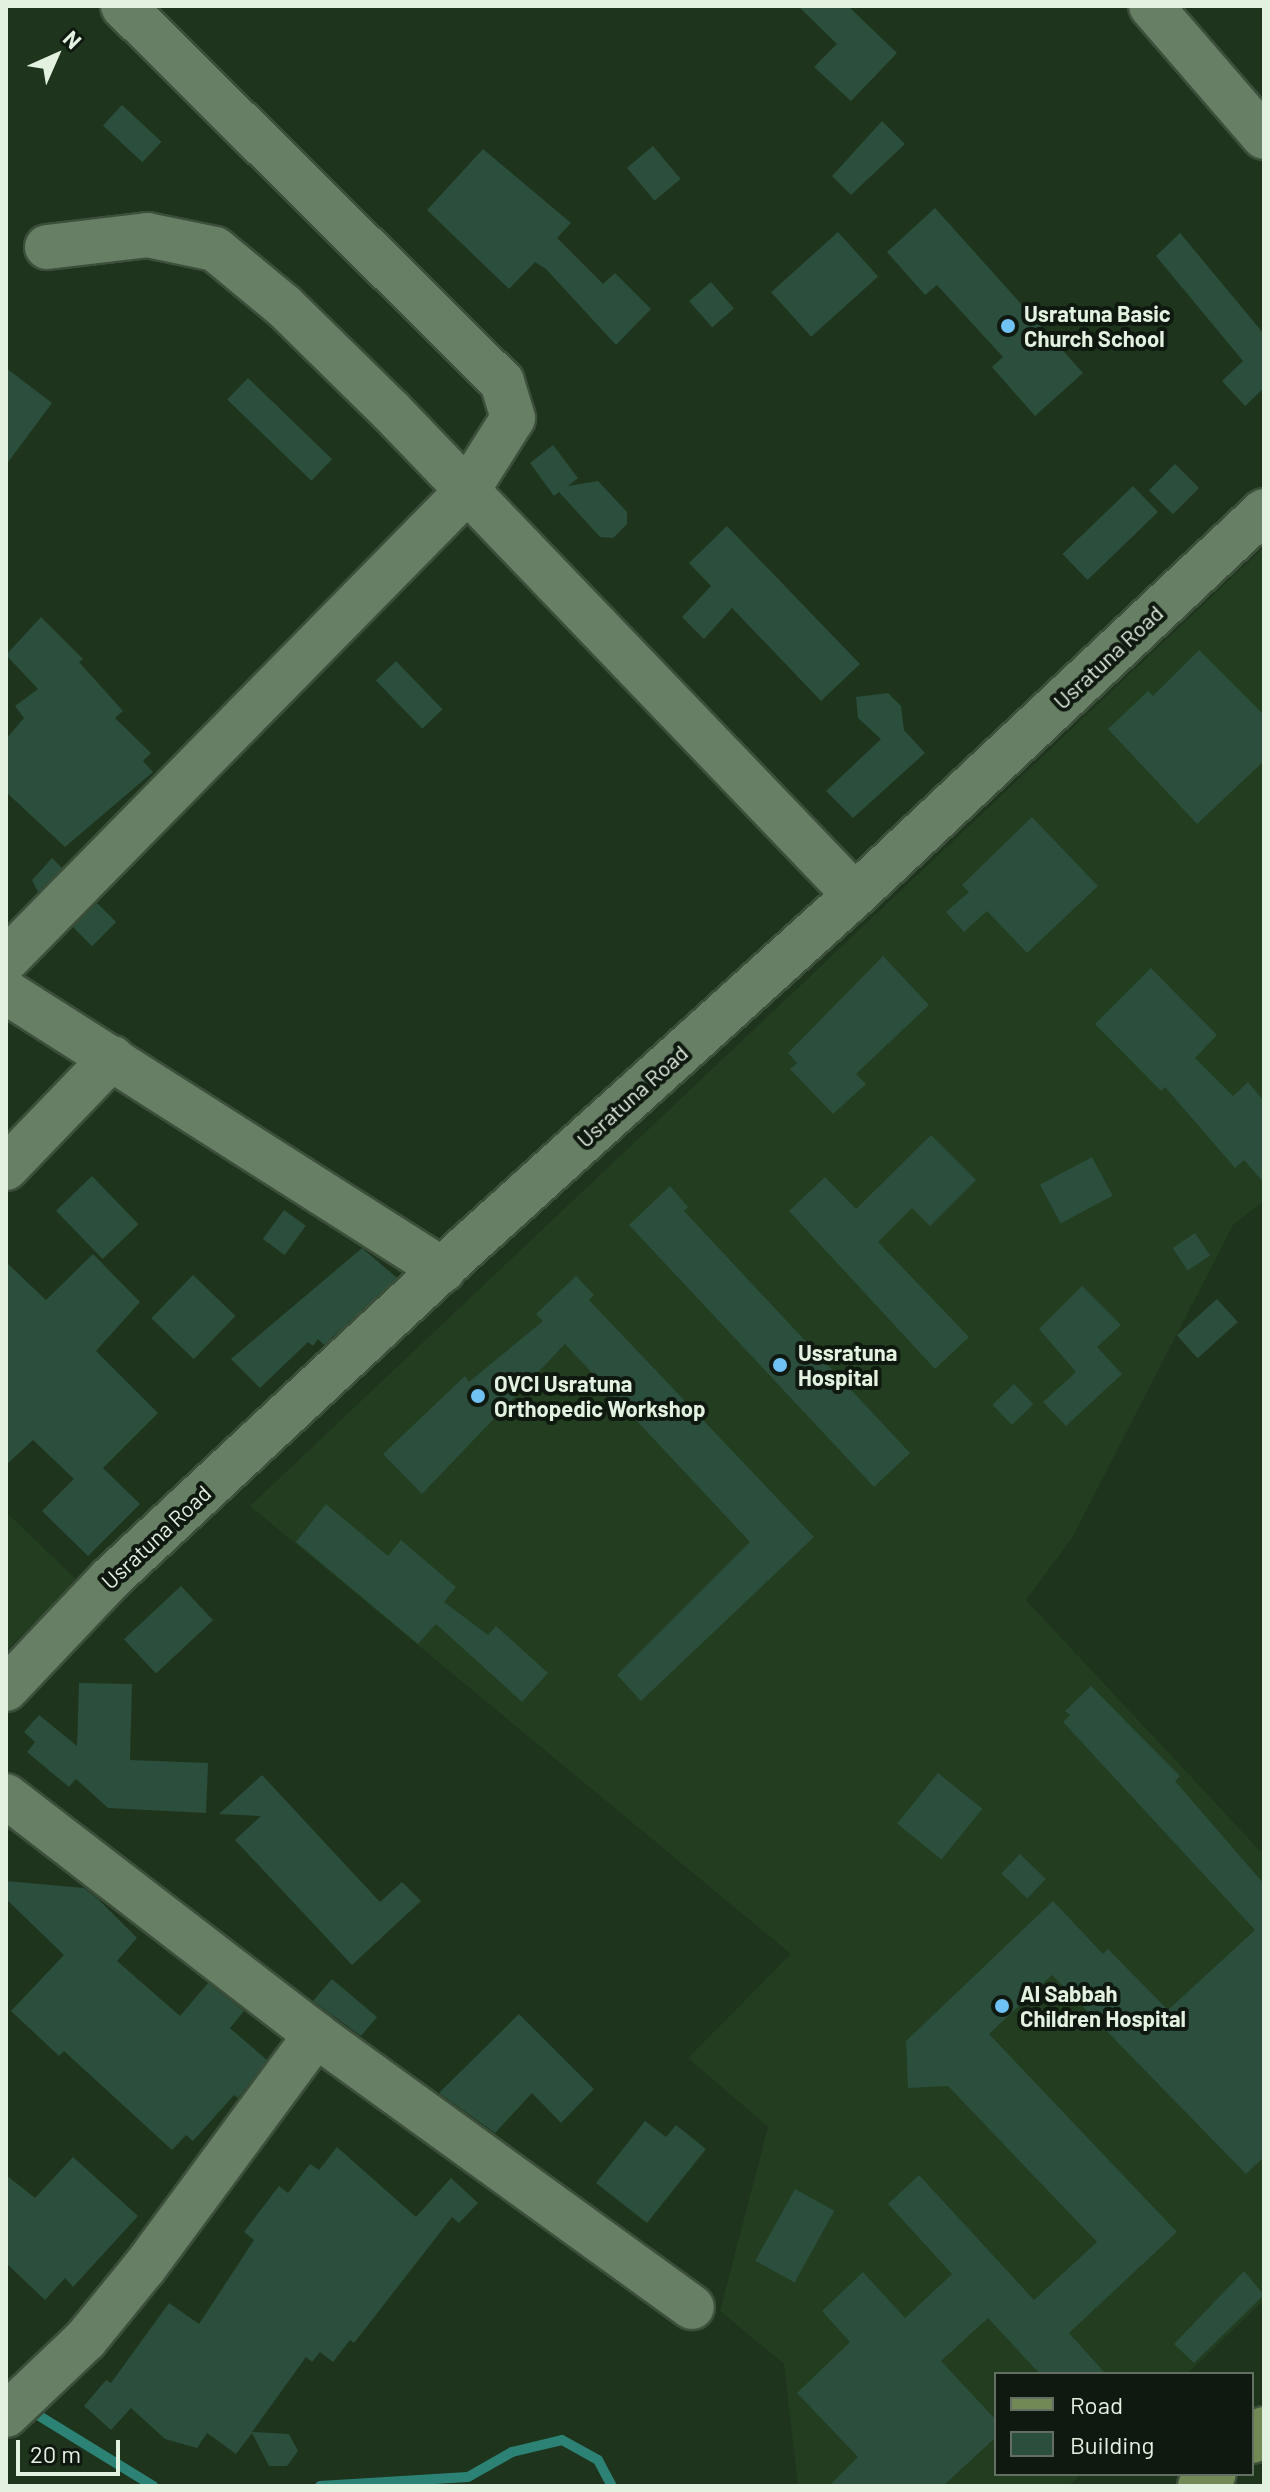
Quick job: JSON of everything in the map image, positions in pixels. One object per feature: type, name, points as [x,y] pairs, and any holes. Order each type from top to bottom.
[{"type":"street","points":[[6,960],[467,491],[513,418],[502,382],[123,6]]},
{"type":"street","points":[[1151,6],[1264,137]]},
{"type":"street","points":[[47,247],[147,235],[215,249],[284,306],[467,491],[855,895]]},
{"type":"street","name":"Usratuna Road","points":[[6,1689],[110,1579],[443,1270],[855,895],[1264,511]]},
{"type":"street","points":[[6,992],[443,1270]]},
{"type":"street","points":[[6,1168],[112,1058]]},
{"type":"street","points":[[6,1796],[316,2035],[692,2307]]},
{"type":"street","points":[[6,2415],[86,2339],[144,2268],[316,2035]]},
{"type":"shaded area","name":"Ussratuna Hospital","points":[[1264,547],[1264,1201],[1233,1225],[1072,1538],[1026,1600],[1264,1855],[1264,2300],[1189,2372],[994,2372],[994,2476],[1079,2476],[1069,2486],[798,2486],[784,2364],[720,2311],[768,2127],[688,2058],[791,1954],[250,1506]]},
{"type":"shaded area","points":[[6,1512],[77,1580],[6,1651]]},
{"type":"building","points":[[798,6],[848,6],[897,53],[851,101],[814,67],[837,44]]},
{"type":"building","points":[[122,105],[161,142],[142,162],[103,125]]},
{"type":"building","points":[[882,121],[905,144],[851,195],[832,176]]},
{"type":"building","points":[[653,146],[681,179],[655,201],[627,168]]},
{"type":"building","points":[[483,149],[571,223],[557,238],[603,284],[615,273],[651,309],[616,345],[546,269],[535,262],[509,289],[427,210]]},
{"type":"building","name":"Usratuna Basic Church School","points":[[935,208],[1083,373],[1035,416],[992,367],[1003,357],[937,285],[925,295],[887,252]]},
{"type":"building","points":[[838,232],[878,277],[811,337],[771,292]]},
{"type":"building","points":[[1180,233],[1264,334],[1264,388],[1245,406],[1222,381],[1243,361],[1156,256]]},
{"type":"building","points":[[711,282],[734,308],[712,327],[689,301]]},
{"type":"building","points":[[6,368],[52,403],[6,465]]},
{"type":"building","points":[[248,378],[332,459],[311,481],[227,400]]},
{"type":"building","points":[[553,445],[578,478],[568,486],[598,481],[627,512],[627,524],[613,538],[600,537],[559,492],[554,496],[530,463]]},
{"type":"building","points":[[1175,464],[1199,488],[1173,514],[1149,490]]},
{"type":"building","points":[[1133,486],[1158,512],[1088,580],[1063,554]]},
{"type":"building","points":[[727,526],[860,664],[821,701],[732,608],[704,639],[682,617],[711,586],[689,563]]},
{"type":"building","points":[[41,617],[83,659],[79,662],[123,711],[115,718],[151,753],[143,761],[153,772],[65,847],[6,792],[6,739],[24,718],[15,706],[38,689],[6,655]]},
{"type":"building","points":[[1199,650],[1264,715],[1264,761],[1197,824],[1108,729],[1148,691],[1153,696]]},
{"type":"building","points":[[396,661],[443,709],[422,729],[376,680]]},
{"type":"building","points":[[888,693],[901,706],[904,730],[925,753],[853,818],[826,791],[881,739],[858,718],[856,697]]},
{"type":"building","points":[[1032,817],[1098,886],[1027,953],[987,911],[964,932],[946,912],[969,892],[962,885]]},
{"type":"building","points":[[52,858],[62,868],[38,892],[32,880]]},
{"type":"building","points":[[97,903],[116,922],[92,946],[73,927]]},
{"type":"building","points":[[883,956],[929,1005],[856,1074],[866,1084],[833,1114],[790,1069],[797,1063],[788,1053]]},
{"type":"building","points":[[1151,968],[1217,1035],[1195,1058],[1233,1096],[1248,1082],[1264,1101],[1264,1183],[1244,1160],[1235,1168],[1165,1087],[1161,1091],[1095,1024]]},
{"type":"building","points":[[931,1135],[976,1180],[930,1226],[912,1208],[878,1242],[969,1337],[935,1369],[789,1211],[825,1177],[856,1209]]},
{"type":"building","points":[[1092,1157],[1113,1196],[1061,1224],[1040,1185]]},
{"type":"building","points":[[92,1176],[139,1224],[103,1259],[56,1211]]},
{"type":"building","points":[[670,1186],[688,1207],[684,1211],[910,1453],[874,1487],[629,1225]]},
{"type":"building","points":[[284,1210],[306,1226],[285,1255],[263,1239]]},
{"type":"building","points":[[1195,1233],[1210,1255],[1188,1270],[1173,1248]]},
{"type":"building","points":[[362,1248],[397,1278],[324,1345],[318,1339],[313,1346],[308,1342],[260,1388],[231,1359]]},
{"type":"building","points":[[93,1254],[140,1302],[96,1351],[158,1413],[103,1468],[140,1504],[88,1556],[42,1511],[74,1479],[33,1440],[6,1465],[6,1262],[46,1300]]},
{"type":"building","points":[[193,1275],[235,1316],[194,1359],[151,1318]]},
{"type":"building","points":[[576,1276],[594,1295],[589,1300],[814,1537],[641,1701],[617,1675],[750,1542],[565,1344],[422,1494],[383,1454],[465,1376],[469,1382],[543,1321],[536,1314]]},
{"type":"building","points":[[1082,1286],[1121,1325],[1097,1347],[1122,1374],[1066,1426],[1043,1402],[1076,1372],[1039,1329]]},
{"type":"building","points":[[1217,1299],[1238,1322],[1198,1358],[1177,1335]]},
{"type":"building","points":[[1014,1384],[1033,1404],[1012,1425],[992,1405]]},
{"type":"building","points":[[326,1504],[388,1556],[401,1540],[456,1587],[444,1602],[488,1635],[496,1626],[548,1673],[522,1702],[436,1624],[418,1644],[296,1542]]},
{"type":"building","points":[[181,1586],[213,1620],[156,1674],[124,1639]]},
{"type":"building","points":[[79,1683],[132,1684],[130,1760],[208,1763],[206,1813],[108,1808],[76,1779],[69,1787],[27,1752],[35,1742],[24,1732],[39,1715],[77,1746]]},
{"type":"building","points":[[1091,1686],[1180,1776],[1175,1781],[1264,1884],[1264,2157],[1246,2174],[1052,1975],[989,2034],[1177,2232],[1069,2333],[1104,2372],[1038,2372],[988,2318],[941,2361],[994,2418],[994,2439],[943,2486],[829,2486],[858,2457],[797,2393],[850,2342],[822,2311],[863,2272],[905,2318],[952,2274],[888,2204],[919,2175],[1034,2300],[1097,2242],[948,2086],[908,2088],[906,2041],[1053,1901],[1103,1954],[1108,1949],[1168,2010],[1255,1930],[1063,1722],[1070,1715],[1065,1711]]},
{"type":"building","points":[[938,1773],[982,1809],[941,1859],[897,1824]]},
{"type":"building","points":[[262,1775],[380,1902],[402,1882],[421,1901],[352,1965],[235,1840],[261,1816],[219,1814]]},
{"type":"building","points":[[1020,1854],[1046,1879],[1027,1898],[1001,1873]]},
{"type":"building","points":[[6,1881],[84,1888],[97,1898],[137,1938],[117,1961],[180,2016],[208,1983],[244,2011],[230,2028],[267,2060],[238,2098],[234,2095],[193,2141],[186,2135],[172,2150],[64,2051],[59,2056],[11,2011],[64,1955],[6,1899]]},
{"type":"building","points":[[332,1979],[377,2017],[361,2036],[313,2001]]},
{"type":"building","points":[[519,2014],[594,2089],[561,2123],[532,2093],[495,2133],[439,2093]]},
{"type":"building","points":[[645,2121],[666,2137],[676,2125],[706,2149],[647,2223],[596,2183]]},
{"type":"building","points":[[337,2147],[416,2217],[451,2178],[478,2203],[459,2223],[452,2217],[354,2343],[350,2340],[333,2362],[320,2352],[312,2362],[306,2357],[252,2432],[289,2434],[298,2451],[287,2466],[269,2466],[252,2433],[236,2454],[207,2433],[197,2448],[165,2439],[131,2408],[111,2430],[84,2406],[106,2380],[111,2383],[169,2303],[199,2324],[254,2240],[244,2232],[279,2186],[288,2193],[310,2164],[319,2170]]},
{"type":"building","points":[[73,2157],[138,2216],[73,2287],[65,2278],[45,2300],[6,2263],[6,2175],[35,2198]]},
{"type":"building","points":[[795,2189],[834,2211],[795,2283],[755,2261]]},
{"type":"building","points":[[1244,2271],[1264,2295],[1194,2363],[1174,2344]]},
{"type":"waterway","points":[[28,2409],[153,2486]]},
{"type":"waterway","points":[[320,2486],[468,2477],[512,2452],[562,2440],[598,2460],[612,2486]]},
{"type":"place","name":"Usratuna Basic Church School","points":[[1008,326]]},
{"type":"place","name":"Ussratuna Hospital","points":[[780,1365]]},
{"type":"place","name":"OVCI Usratuna Orthopedic Workshop","points":[[478,1396]]},
{"type":"place","name":"Al Sabbah Children Hospital","points":[[1002,2006]]}]
